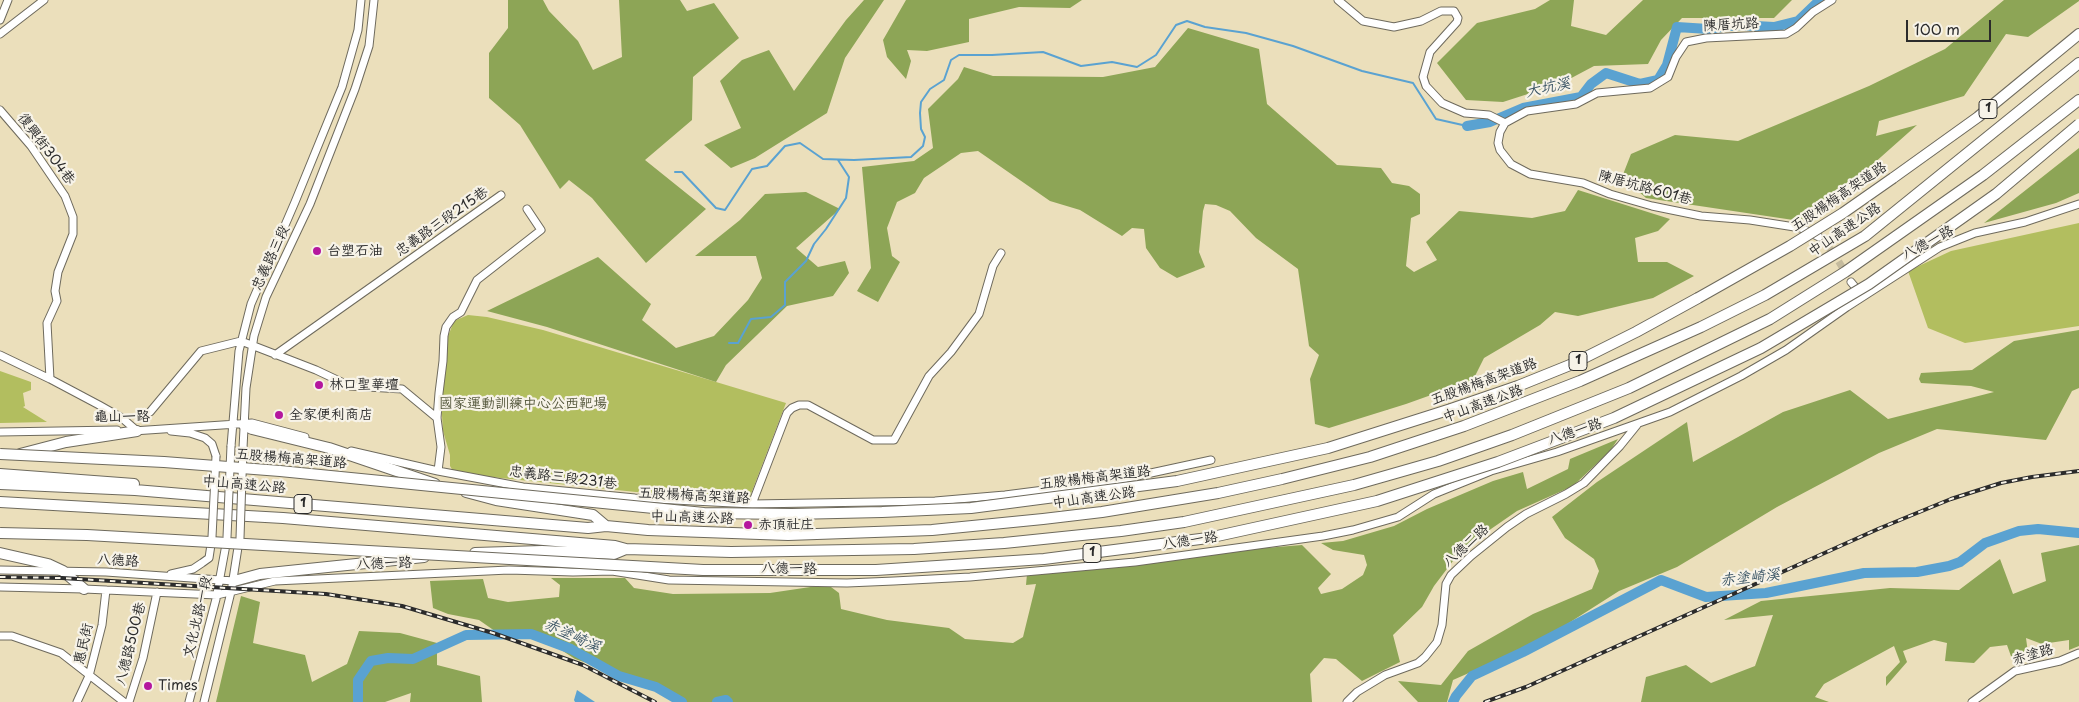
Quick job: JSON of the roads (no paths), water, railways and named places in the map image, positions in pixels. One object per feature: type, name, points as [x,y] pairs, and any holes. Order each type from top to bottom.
[{"type":"highway","name":"五股楊梅高架道路","points":[[0,454],[164,462],[280,471],[704,513],[792,514],[971,508],[1177,481],[1328,448],[1451,409],[1518,386],[1570,365],[1698,298],[1790,246],[1843,213],[1978,117],[2079,34]]},
{"type":"highway","name":"中山高速公路","points":[[0,484],[163,493],[588,528],[606,526],[648,530],[788,535],[932,530],[1102,512],[1282,480],[1370,457],[1464,426],[1580,381],[1702,327],[1765,296],[1865,236],[2079,64]]},
{"type":"highway","name":"1","points":[[0,502],[293,519],[615,546],[626,550],[731,552],[895,549],[1004,543],[1184,522],[1354,485],[1438,461],[1512,435],[1629,388],[1770,319],[1845,272],[1982,175],[2079,100]]},
{"type":"highway","name":"1","points":[[0,533],[87,534],[703,570],[886,569],[1044,559],[1208,538],[1377,501],[1498,462],[1614,418],[1761,348],[1870,284],[1996,194],[2079,124]]},
{"type":"highway","points":[[244,425],[252,429],[329,448],[408,476],[496,500],[593,515],[606,526]]},
{"type":"highway","points":[[0,458],[66,442],[137,430]]},
{"type":"highway","points":[[0,474],[144,485],[163,493]]},
{"type":"highway","points":[[0,506],[111,507]]},
{"type":"highway","points":[[234,581],[270,573],[451,554],[542,551],[614,554],[626,550]]},
{"type":"highway","points":[[0,553],[48,564],[63,571],[84,588]]},
{"type":"street","points":[[0,20],[8,0]]},
{"type":"street","points":[[0,34],[44,0]]},
{"type":"street","name":"忠義路三段","points":[[227,537],[232,425],[241,341],[250,304],[336,103],[355,44],[361,0]]},
{"type":"street","name":"忠義路三段","points":[[240,538],[246,388],[253,346],[266,297],[310,204],[348,107],[369,46],[374,0]]},
{"type":"street","points":[[1338,0],[1363,21],[1394,26],[1421,21],[1441,11],[1454,11],[1458,18],[1457,22],[1430,52],[1423,77],[1426,86],[1442,103],[1465,113],[1495,117],[1504,123]]},
{"type":"street","name":"陳厝坑路","points":[[1504,123],[1527,111],[1576,104],[1597,93],[1650,88],[1668,77],[1676,57],[1686,42],[1706,38],[1786,34],[1796,28],[1813,12],[1832,0]]},
{"type":"street","points":[[336,103],[348,107]]},
{"type":"street","name":"復興街304巷","points":[[0,110],[31,146],[65,196],[73,216],[72,234],[58,272],[55,291],[57,301],[47,323],[50,379]]},
{"type":"street","name":"陳厝坑路601巷","points":[[1504,123],[1498,144],[1500,150],[1511,164],[1530,174],[1583,184],[1652,206],[1701,216],[1750,220],[1801,228],[1820,238]]},
{"type":"street","name":"忠義路三段215巷","points":[[275,355],[501,195]]},
{"type":"street","name":"八德一路","points":[[217,595],[275,581],[414,576],[464,571],[621,572],[669,580],[846,583],[970,577],[1135,562],[1323,536],[1353,530],[1398,517],[1434,494],[1491,471],[1557,452],[1636,425],[1704,396],[1786,350],[1940,247],[1975,233],[2025,222],[2079,204]]},
{"type":"street","points":[[438,471],[441,446],[437,418],[446,327],[453,317],[462,312],[477,280],[541,230],[527,209]]},
{"type":"street","points":[[752,504],[787,413],[792,408],[799,405],[808,405],[873,440],[894,440],[929,376],[951,352],[979,314],[993,266],[1001,253]]},
{"type":"street","points":[[1851,282],[1863,297]]},
{"type":"street","points":[[150,412],[201,351],[241,341],[350,386],[402,389],[437,418]]},
{"type":"street","points":[[0,355],[50,379],[122,418],[137,430]]},
{"type":"street","name":"忠義路三段231巷","points":[[244,425],[252,423],[338,447],[438,471],[523,487],[680,501],[752,504],[935,501],[1005,495],[1114,481],[1211,460]]},
{"type":"street","name":"龜山一路","points":[[0,432],[151,430],[244,425]]},
{"type":"street","name":"八德二路","points":[[1347,702],[1358,692],[1385,675],[1418,663],[1425,657],[1437,642],[1442,625],[1446,584],[1451,575],[1507,527],[1526,514],[1584,483],[1620,446],[1636,425]]},
{"type":"street","points":[[151,430],[190,433],[205,438],[212,444],[216,456],[212,537],[208,558],[193,569],[161,576]]},
{"type":"street","name":"文化北路一段","points":[[189,702],[217,595],[227,537]]},
{"type":"street","name":"文化北路一段","points":[[204,702],[234,581],[240,538]]},
{"type":"street","name":"八德路","points":[[0,570],[63,571],[234,581]]},
{"type":"street","name":"八德路","points":[[0,587],[84,588],[217,595]]},
{"type":"street","name":"惠民街","points":[[78,702],[89,676],[102,626],[106,590]]},
{"type":"street","name":"八德路500巷","points":[[129,702],[143,658],[157,592]]},
{"type":"street","points":[[0,636],[12,636],[61,653],[124,702]]},
{"type":"street","name":"赤塗路","points":[[1972,702],[2016,671],[2060,661],[2079,653]]},
{"type":"water","points":[[577,690],[595,702],[575,702]]},
{"type":"waterway","name":"大坑溪","points":[[1467,126],[1490,122],[1523,108],[1581,97],[1591,84],[1606,73],[1640,84],[1658,80],[1667,65],[1677,27],[1708,29],[1737,25],[1774,27],[1798,21],[1820,0]]},
{"type":"waterway","points":[[675,172],[682,172],[716,208],[725,210],[752,169],[767,166],[785,146],[800,143],[823,159],[854,160],[911,157],[923,146],[925,137],[921,129],[921,102],[930,89],[944,80],[951,60],[959,55],[1043,52],[1081,66],[1112,62],[1137,67],[1156,55],[1176,25],[1187,21],[1205,27],[1246,33],[1293,46],[1362,71],[1413,83],[1436,119],[1467,126]]},
{"type":"waterway","points":[[729,343],[738,343],[751,319],[771,317],[785,305],[785,282],[806,261],[814,244],[846,198],[849,177],[838,160]]},
{"type":"waterway","name":"赤塗崎溪","points":[[1453,702],[1472,676],[1523,652],[1661,580],[1706,597],[1766,593],[1864,573],[1917,572],[1949,566],[1960,562],[1985,543],[2019,531],[2038,529],[2079,533]]},
{"type":"waterway","name":"赤塗崎溪","points":[[358,702],[358,680],[371,661],[388,658],[413,659],[466,635],[531,634],[571,649],[619,676],[656,687],[682,702]]},
{"type":"waterway","name":"赤塗崎溪","points":[[717,702],[726,700],[728,702]]},
{"type":"tunnel","points":[[1819,237],[1833,252],[1851,282]]},
{"type":"railway","points":[[1485,702],[1526,687],[1878,529],[1951,499],[2001,483],[2079,471]]},
{"type":"railway","points":[[0,577],[62,578],[326,594],[402,606],[493,633],[583,665],[655,702]]},
{"type":"place","name":"台塑石油","points":[[317,251]]},
{"type":"place","name":"林口聖華壇","points":[[319,385]]},
{"type":"place","name":"全家便利商店","points":[[279,415]]},
{"type":"place","name":"赤頂社庄","points":[[748,525]]},
{"type":"place","name":"Times","points":[[148,686]]},
{"type":"park label","name":"國家運動訓練中心公西靶場","points":[[523,404]]}]
